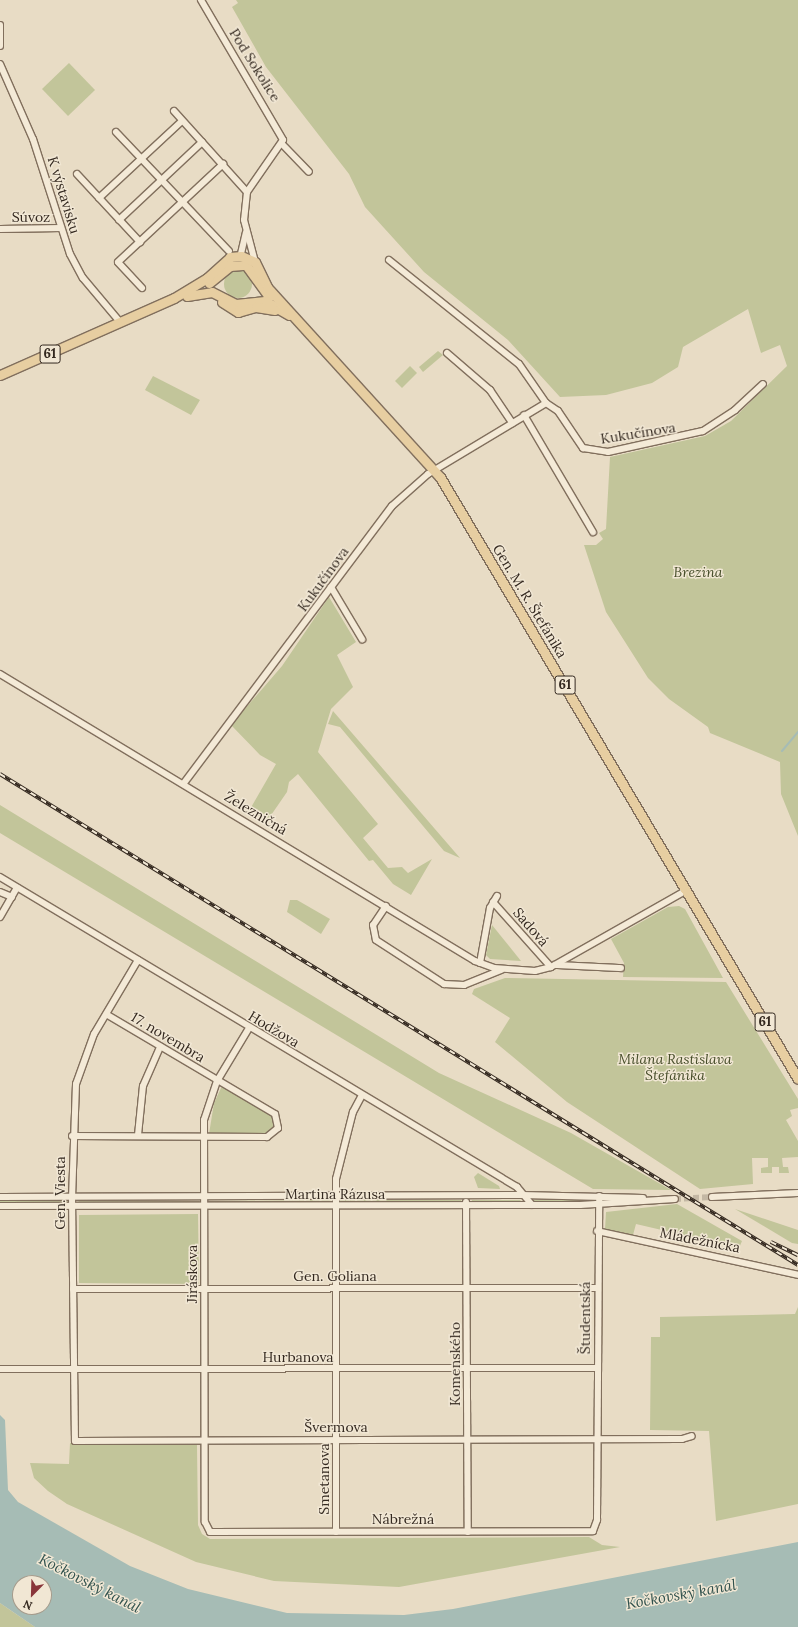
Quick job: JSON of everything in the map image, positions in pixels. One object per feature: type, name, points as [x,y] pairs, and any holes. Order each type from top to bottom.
[{"type":"main road","points":[[235,257],[255,262]]},
{"type":"main road","points":[[235,257],[251,268],[260,289]]},
{"type":"main road","name":"61","points":[[0,375],[208,284],[222,273],[235,257]]},
{"type":"main road","name":"61","points":[[188,293],[235,257]]},
{"type":"main road","name":"61","points":[[255,262],[262,277],[284,310]]},
{"type":"main road","points":[[222,273],[219,285],[222,296],[231,309]]},
{"type":"main road","points":[[254,300],[260,289],[262,277]]},
{"type":"main road","name":"61","points":[[260,289],[295,319],[435,470]]},
{"type":"main road","name":"61","points":[[188,293],[204,291],[222,296],[236,304],[254,300],[265,301],[284,310]]},
{"type":"main road","points":[[188,293],[210,296],[238,312],[266,307],[284,310]]},
{"type":"main road","name":"Gen. M. R. Štefánika","points":[[435,470],[687,890]]},
{"type":"main road","name":"61","points":[[687,890],[798,1079]]},
{"type":"street","name":"Pod Sokolice","points":[[200,0],[282,133],[283,145],[309,172]]},
{"type":"street","points":[[0,25],[0,46]]},
{"type":"street","name":"K výstavisku","points":[[0,64],[33,139],[61,228],[78,271],[120,322]]},
{"type":"street","points":[[174,111],[247,192]]},
{"type":"street","points":[[99,198],[182,121]]},
{"type":"street","points":[[116,132],[235,257],[243,245],[246,233],[247,192],[283,145]]},
{"type":"street","points":[[119,220],[202,142]]},
{"type":"street","points":[[142,288],[118,262],[223,164]]},
{"type":"street","points":[[77,174],[140,242]]},
{"type":"street","name":"Súvoz","points":[[0,229],[61,228]]},
{"type":"street","points":[[246,233],[255,262]]},
{"type":"street","points":[[389,260],[519,364],[546,403]]},
{"type":"street","points":[[447,353],[490,390],[512,423]]},
{"type":"street","name":"Kukučínova","points":[[184,783],[392,506],[435,470],[546,403],[558,411],[583,448],[608,452],[703,431],[735,410],[763,384]]},
{"type":"street","points":[[524,415],[593,532]]},
{"type":"street","points":[[331,587],[362,639]]},
{"type":"street","name":"Železničná","points":[[0,674],[184,783],[480,963],[501,970]]},
{"type":"street","name":"Hodžova","points":[[0,877],[517,1187],[522,1195],[532,1205]]},
{"type":"street","points":[[0,917],[17,888]]},
{"type":"street","points":[[386,906],[373,925],[376,940],[444,984],[464,985],[501,970],[536,971],[553,966],[687,890]]},
{"type":"street","points":[[0,892],[12,897]]},
{"type":"street","name":"Sadová","points":[[480,963],[495,899],[553,966]]},
{"type":"street","name":"Gen. Viesta","points":[[75,1441],[72,1136],[80,1070],[106,1014],[138,960]]},
{"type":"street","points":[[553,966],[621,968]]},
{"type":"street","name":"17. novembra","points":[[72,1136],[138,1135],[267,1137],[277,1131],[279,1124],[275,1114],[106,1014]]},
{"type":"street","name":"Jiráskova","points":[[209,1531],[205,1522],[204,1136],[207,1104],[217,1081],[250,1028]]},
{"type":"street","points":[[138,1135],[143,1086],[160,1047]]},
{"type":"street","name":"Smetanova","points":[[336,1532],[336,1179],[353,1112],[362,1095]]},
{"type":"street","points":[[712,1197],[798,1193]]},
{"type":"street","name":"Martina Rázusa","points":[[0,1197],[336,1197],[522,1195],[673,1199],[599,1205],[0,1206]]},
{"type":"street","name":"Komenského","points":[[466,1196],[468,1532]]},
{"type":"street","name":"Študentská","points":[[595,1528],[597,1368],[596,1288],[599,1196]]},
{"type":"street","name":"Mládežnícka","points":[[597,1231],[798,1275]]},
{"type":"street","name":"Gen. Goliana","points":[[73,1288],[596,1288]]},
{"type":"street","name":"Hurbanova","points":[[0,1369],[597,1368]]},
{"type":"street","points":[[596,1439],[682,1439],[692,1436]]},
{"type":"street","name":"Švermova","points":[[75,1441],[596,1439]]},
{"type":"street","name":"Nábrežná","points":[[209,1531],[589,1532],[595,1528]]},
{"type":"green space","name":"Brezina","points":[[236,0],[798,0],[798,836],[781,794],[780,762],[710,733],[708,727],[669,699],[648,678],[606,612],[584,545],[596,545],[603,539],[599,533],[606,529],[610,457],[705,436],[731,421],[787,366],[780,345],[761,353],[748,309],[683,347],[678,367],[652,383],[606,395],[560,397],[508,340],[424,272],[365,207],[349,174],[266,67],[232,7],[238,3]]},
{"type":"green space","points":[[69,63],[95,90],[68,116],[42,89]]},
{"type":"green space","points":[[238,270],[248,274],[252,284],[248,294],[238,298],[228,294],[224,284],[228,274]]},
{"type":"green space","points":[[438,351],[443,355],[423,372],[419,367]]},
{"type":"green space","points":[[410,366],[417,373],[402,388],[395,381]]},
{"type":"green space","points":[[153,376],[200,400],[191,415],[145,390]]},
{"type":"green space","points":[[329,597],[356,642],[337,655],[353,687],[331,709],[318,752],[378,824],[363,838],[388,868],[402,867],[408,873],[432,859],[411,895],[393,884],[373,860],[369,861],[298,774],[289,782],[287,792],[267,821],[249,811],[276,764],[260,755],[231,725],[282,666]]},
{"type":"green space","points":[[333,711],[460,858],[444,851],[340,727],[328,724]]},
{"type":"green space","points":[[0,805],[439,1073],[571,1133],[671,1190],[593,1189],[0,833]]},
{"type":"green space","points":[[290,900],[297,900],[330,919],[321,934],[287,912]]},
{"type":"green space","points":[[679,906],[685,909],[723,978],[623,977],[624,963],[611,939],[668,907]]},
{"type":"green space","points":[[492,925],[521,961],[490,959],[486,955]]},
{"type":"green space","name":"Milana Rastislava Štefánika","points":[[505,978],[726,982],[798,1099],[798,1108],[790,1110],[792,1116],[786,1120],[798,1141],[798,1157],[782,1158],[783,1167],[788,1167],[789,1173],[779,1173],[779,1167],[772,1167],[772,1173],[761,1173],[761,1168],[768,1167],[768,1158],[752,1158],[753,1184],[700,1189],[567,1102],[495,1042],[510,1018],[472,994],[474,989]]},
{"type":"green space","points":[[222,1086],[273,1116],[276,1127],[267,1134],[209,1134],[214,1103]]},
{"type":"green space","points":[[478,1173],[499,1186],[500,1189],[478,1188],[474,1177]]},
{"type":"green space","points":[[593,1199],[594,1202],[536,1203],[532,1200]]},
{"type":"green space","points":[[330,1200],[331,1203],[208,1203],[209,1201]]},
{"type":"green space","points":[[340,1200],[461,1200],[462,1202],[339,1203]]},
{"type":"green space","points":[[472,1200],[520,1200],[523,1203],[471,1203]]},
{"type":"green space","points":[[0,1201],[68,1201],[69,1203],[0,1204]]},
{"type":"green space","points":[[79,1201],[199,1201],[200,1203],[77,1204]]},
{"type":"green space","points":[[677,1204],[742,1241],[739,1248],[636,1224],[633,1235],[605,1229],[606,1212]]},
{"type":"green space","points":[[735,1209],[798,1230],[798,1244],[792,1243]]},
{"type":"green space","points":[[198,1214],[199,1284],[79,1283],[79,1215]]},
{"type":"green space","points":[[798,1307],[798,1504],[716,1521],[709,1431],[650,1430],[651,1337],[660,1337],[660,1317],[795,1314]]},
{"type":"green space","points":[[70,1443],[197,1445],[198,1525],[202,1534],[210,1539],[589,1537],[602,1545],[620,1547],[399,1587],[274,1581],[196,1562],[67,1504],[48,1491],[34,1478],[30,1463],[69,1464]]},
{"type":"green space","points":[[0,1603],[12,1611],[12,1615],[17,1615],[35,1627],[0,1627]]},
{"type":"water","name":"Kočkovský kanál","points":[[0,1415],[5,1420],[8,1490],[18,1502],[130,1566],[188,1589],[287,1613],[404,1615],[453,1609],[798,1542],[798,1627],[35,1627],[18,1615],[52,1615],[52,1575],[12,1575],[12,1611],[0,1603]]},
{"type":"waterway","points":[[782,751],[798,732]]},
{"type":"tunnel","points":[[675,1199],[712,1197]]},
{"type":"railway","points":[[0,774],[798,1265]]},
{"type":"railway","points":[[771,1242],[798,1255]]}]
